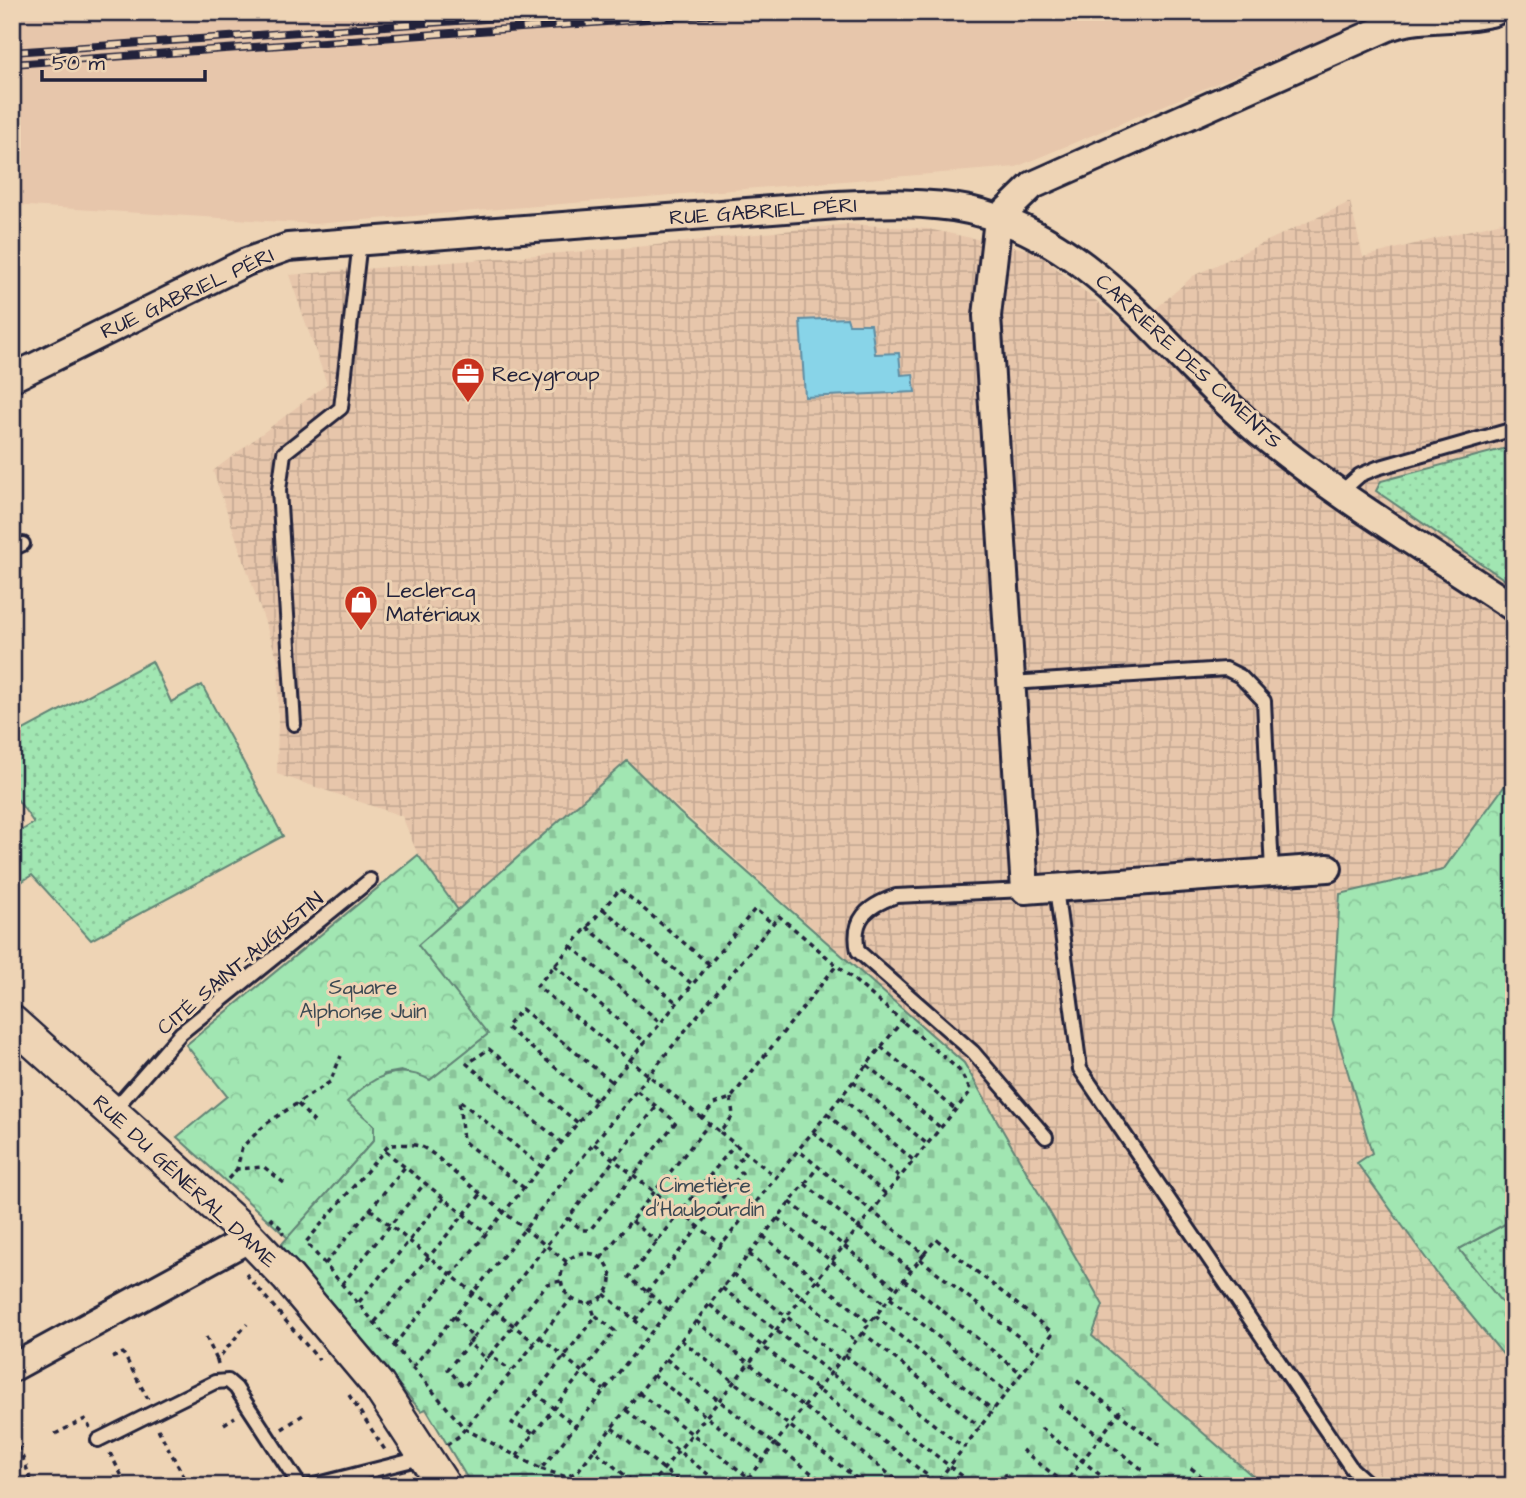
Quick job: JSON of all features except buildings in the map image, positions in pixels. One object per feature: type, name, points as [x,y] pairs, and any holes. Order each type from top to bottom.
[{"type":"street","points":[[1328,868],[1025,890],[987,316],[998,219],[1033,185],[1388,27],[1409,20],[1475,17],[1494,12]]},
{"type":"street","name":"RUE GABRIEL PÉRI","points":[[12,378],[259,255],[288,247],[863,204],[950,207],[998,219]]},
{"type":"street","name":"CARRIÈRE DES CIMENTS","points":[[998,219],[1042,237],[1096,273],[1259,432],[1342,492],[1514,608]]},
{"type":"street","name":"RUE DU GÉNÉRAL DAME","points":[[12,1023],[250,1238],[378,1385],[444,1486]]},
{"type":"street","points":[[12,1368],[250,1238]]},
{"type":"lane","points":[[294,724],[279,490],[284,453],[341,408],[360,241]]},
{"type":"lane","points":[[1342,492],[1360,475],[1377,467],[1514,429]]},
{"type":"lane","points":[[1011,683],[1226,670],[1240,676],[1264,701],[1272,872]]},
{"type":"lane","name":"CITÉ SAINT-AUGUSTIN","points":[[112,1112],[181,1033],[370,880]]},
{"type":"lane","points":[[1056,888],[1080,1069],[1352,1469],[1371,1486]]},
{"type":"lane","points":[[1025,890],[896,897],[879,902],[865,912],[854,934],[858,951],[972,1052],[1046,1137]]},
{"type":"lane","points":[[100,1439],[222,1381],[228,1381],[236,1388],[300,1486]]},
{"type":"lane","points":[[310,1486],[425,1457]]},
{"type":"path","points":[[709,964],[620,889],[537,986],[776,1177]]},
{"type":"path","points":[[603,909],[693,985]]},
{"type":"path","points":[[394,1345],[755,909],[773,924]]},
{"type":"path","points":[[413,1367],[779,916],[959,1070],[971,1091],[650,1486]]},
{"type":"path","points":[[587,927],[677,1003]]},
{"type":"path","points":[[571,946],[661,1023]]},
{"type":"path","points":[[554,965],[645,1042]]},
{"type":"path","points":[[702,1118],[713,1104],[731,1098],[837,965]]},
{"type":"path","points":[[596,1101],[506,1027],[522,1009],[612,1082]]},
{"type":"path","points":[[541,1468],[902,1021]]},
{"type":"path","points":[[881,1047],[956,1110]]},
{"type":"path","points":[[562,1143],[467,1063],[489,1049],[578,1123]]},
{"type":"path","points":[[284,1183],[264,1167],[237,1169],[242,1147],[267,1123],[330,1082],[341,1056]]},
{"type":"path","points":[[867,1065],[941,1128]]},
{"type":"path","points":[[853,1081],[927,1144]]},
{"type":"path","points":[[568,1218],[582,1230],[590,1230],[676,1122],[638,1091]]},
{"type":"path","points":[[841,1097],[914,1160]]},
{"type":"path","points":[[720,1132],[733,1116],[731,1098]]},
{"type":"path","points":[[524,1188],[463,1141],[459,1100],[542,1167]]},
{"type":"path","points":[[298,1104],[314,1122]]},
{"type":"path","points":[[561,1280],[547,1284],[464,1387],[448,1369],[657,1107]]},
{"type":"path","points":[[827,1114],[900,1177]]},
{"type":"path","points":[[601,1258],[709,1124]]},
{"type":"path","points":[[813,1132],[886,1194]]},
{"type":"path","points":[[594,1144],[722,1245]]},
{"type":"path","points":[[669,1311],[629,1278],[735,1144]]},
{"type":"path","points":[[566,1262],[421,1146],[389,1145],[306,1242],[465,1429],[541,1468],[567,1477],[578,1471],[818,1167]]},
{"type":"path","points":[[798,1150],[924,1254]]},
{"type":"path","points":[[385,1151],[487,1233]]},
{"type":"path","points":[[647,1293],[742,1173],[734,1167],[745,1153]]},
{"type":"path","points":[[325,1264],[405,1167]]},
{"type":"path","points":[[342,1284],[425,1183]]},
{"type":"path","points":[[805,1184],[911,1270]]},
{"type":"path","points":[[375,1322],[481,1194]]},
{"type":"path","points":[[359,1303],[444,1198]]},
{"type":"path","points":[[790,1202],[897,1289]]},
{"type":"path","points":[[370,1209],[535,1343]]},
{"type":"path","points":[[777,1218],[885,1304]]},
{"type":"path","points":[[632,1221],[657,1242]]},
{"type":"path","points":[[763,1236],[870,1323]]},
{"type":"path","points":[[709,1304],[818,1390],[936,1484],[1053,1333],[936,1239],[818,1390],[748,1477],[742,1486]]},
{"type":"path","points":[[586,1253],[601,1258],[610,1272],[608,1288],[604,1294],[590,1302],[572,1298],[561,1280],[566,1262],[578,1254],[586,1253]]},
{"type":"path","points":[[749,1254],[856,1341]]},
{"type":"path","points":[[920,1259],[1038,1352]]},
{"type":"path","points":[[733,1274],[841,1360]]},
{"type":"path","points":[[904,1280],[1022,1374]]},
{"type":"path","points":[[722,1289],[975,1486]]},
{"type":"path","points":[[604,1294],[650,1333]]},
{"type":"path","points":[[425,1457],[447,1445],[465,1429],[572,1298]]},
{"type":"path","points":[[635,1320],[653,1298]]},
{"type":"path","points":[[890,1298],[1007,1392]]},
{"type":"path","points":[[534,1433],[512,1423],[595,1317],[590,1302]]},
{"type":"path","points":[[517,1456],[615,1331],[594,1315]]},
{"type":"path","points":[[875,1316],[993,1410]]},
{"type":"path","points":[[454,1317],[473,1338]]},
{"type":"path","points":[[696,1321],[904,1486]]},
{"type":"path","points":[[217,1360],[247,1324]]},
{"type":"path","points":[[862,1332],[980,1427]]},
{"type":"path","points":[[206,1337],[217,1360],[222,1381]]},
{"type":"path","points":[[540,1337],[604,1390]]},
{"type":"path","points":[[681,1340],[866,1486]]},
{"type":"path","points":[[469,1343],[486,1359]]},
{"type":"path","points":[[490,1354],[512,1372]]},
{"type":"path","points":[[845,1355],[964,1448]]},
{"type":"path","points":[[666,1359],[828,1486]]},
{"type":"path","points":[[653,1375],[762,1460]]},
{"type":"path","points":[[1077,1381],[1161,1446]]},
{"type":"path","points":[[639,1392],[748,1477]]},
{"type":"path","points":[[535,1393],[575,1426]]},
{"type":"path","points":[[1059,1405],[1143,1471]]},
{"type":"path","points":[[1022,1450],[1065,1485],[1124,1406]]},
{"type":"path","points":[[626,1410],[723,1486]]},
{"type":"path","points":[[268,1438],[306,1413]]},
{"type":"path","points":[[55,1434],[85,1419],[127,1486]]},
{"type":"path","points":[[12,1428],[33,1486]]},
{"type":"path","points":[[611,1428],[685,1486]]},
{"type":"path","points":[[1041,1429],[1114,1486]]},
{"type":"path","points":[[594,1450],[638,1486]]},
{"type":"path","points":[[1191,1468],[1214,1486]]},
{"type":"path","points":[[1004,1474],[1019,1486]]},
{"type":"shaded area","points":[[12,12],[1388,12],[1016,167],[315,224],[12,205]]},
{"type":"shaded area","points":[[1350,202],[1363,257],[1514,219],[1514,446],[1382,481],[1376,491],[1514,586],[1514,773],[1443,870],[1340,894],[1332,1019],[1372,1153],[1357,1163],[1438,1275],[1514,1368],[1514,1486],[1264,1486],[1092,1336],[964,1063],[627,762],[458,910],[418,855],[402,816],[277,774],[279,663],[213,471],[327,384],[289,275],[647,246],[848,224],[928,229],[1035,251],[1132,330],[1193,276]]},
{"type":"green space","points":[[1514,446],[1514,586],[1376,491],[1381,481]]},
{"type":"green space","points":[[152,661],[171,702],[202,685],[283,836],[91,940],[32,875],[12,888],[12,836],[34,823],[12,792],[12,736]]},
{"type":"green space","name":"Cimetière d'Haubourdin","points":[[627,761],[679,812],[964,1063],[1103,1305],[1092,1336],[1264,1486],[472,1486],[426,1409],[421,1411],[281,1245],[374,1140],[374,1125],[347,1102],[365,1086],[385,1075],[406,1073],[430,1080],[488,1034],[418,945]]},
{"type":"green space","points":[[1514,773],[1514,1219],[1459,1249],[1514,1318],[1514,1368],[1438,1275],[1357,1163],[1372,1153],[1332,1019],[1340,894],[1443,870]]},
{"type":"green space","name":"Square Alphonse Juin","points":[[418,855],[458,910],[419,946],[489,1034],[430,1080],[401,1071],[384,1074],[374,1125],[374,1140],[288,1238],[177,1137],[227,1096],[186,1045]]},
{"type":"green space","points":[[1514,1219],[1514,1318],[1459,1249]]},
{"type":"water","points":[[847,318],[849,324],[871,324],[875,354],[899,353],[901,375],[913,374],[915,392],[805,397],[800,320]]},
{"type":"railway","points":[[12,52],[586,12]]},
{"type":"railway","points":[[12,64],[748,12]]},
{"type":"place","name":"Recygroup","points":[[468,404]]},
{"type":"place","name":"Leclercq Matériaux","points":[[361,632]]}]
